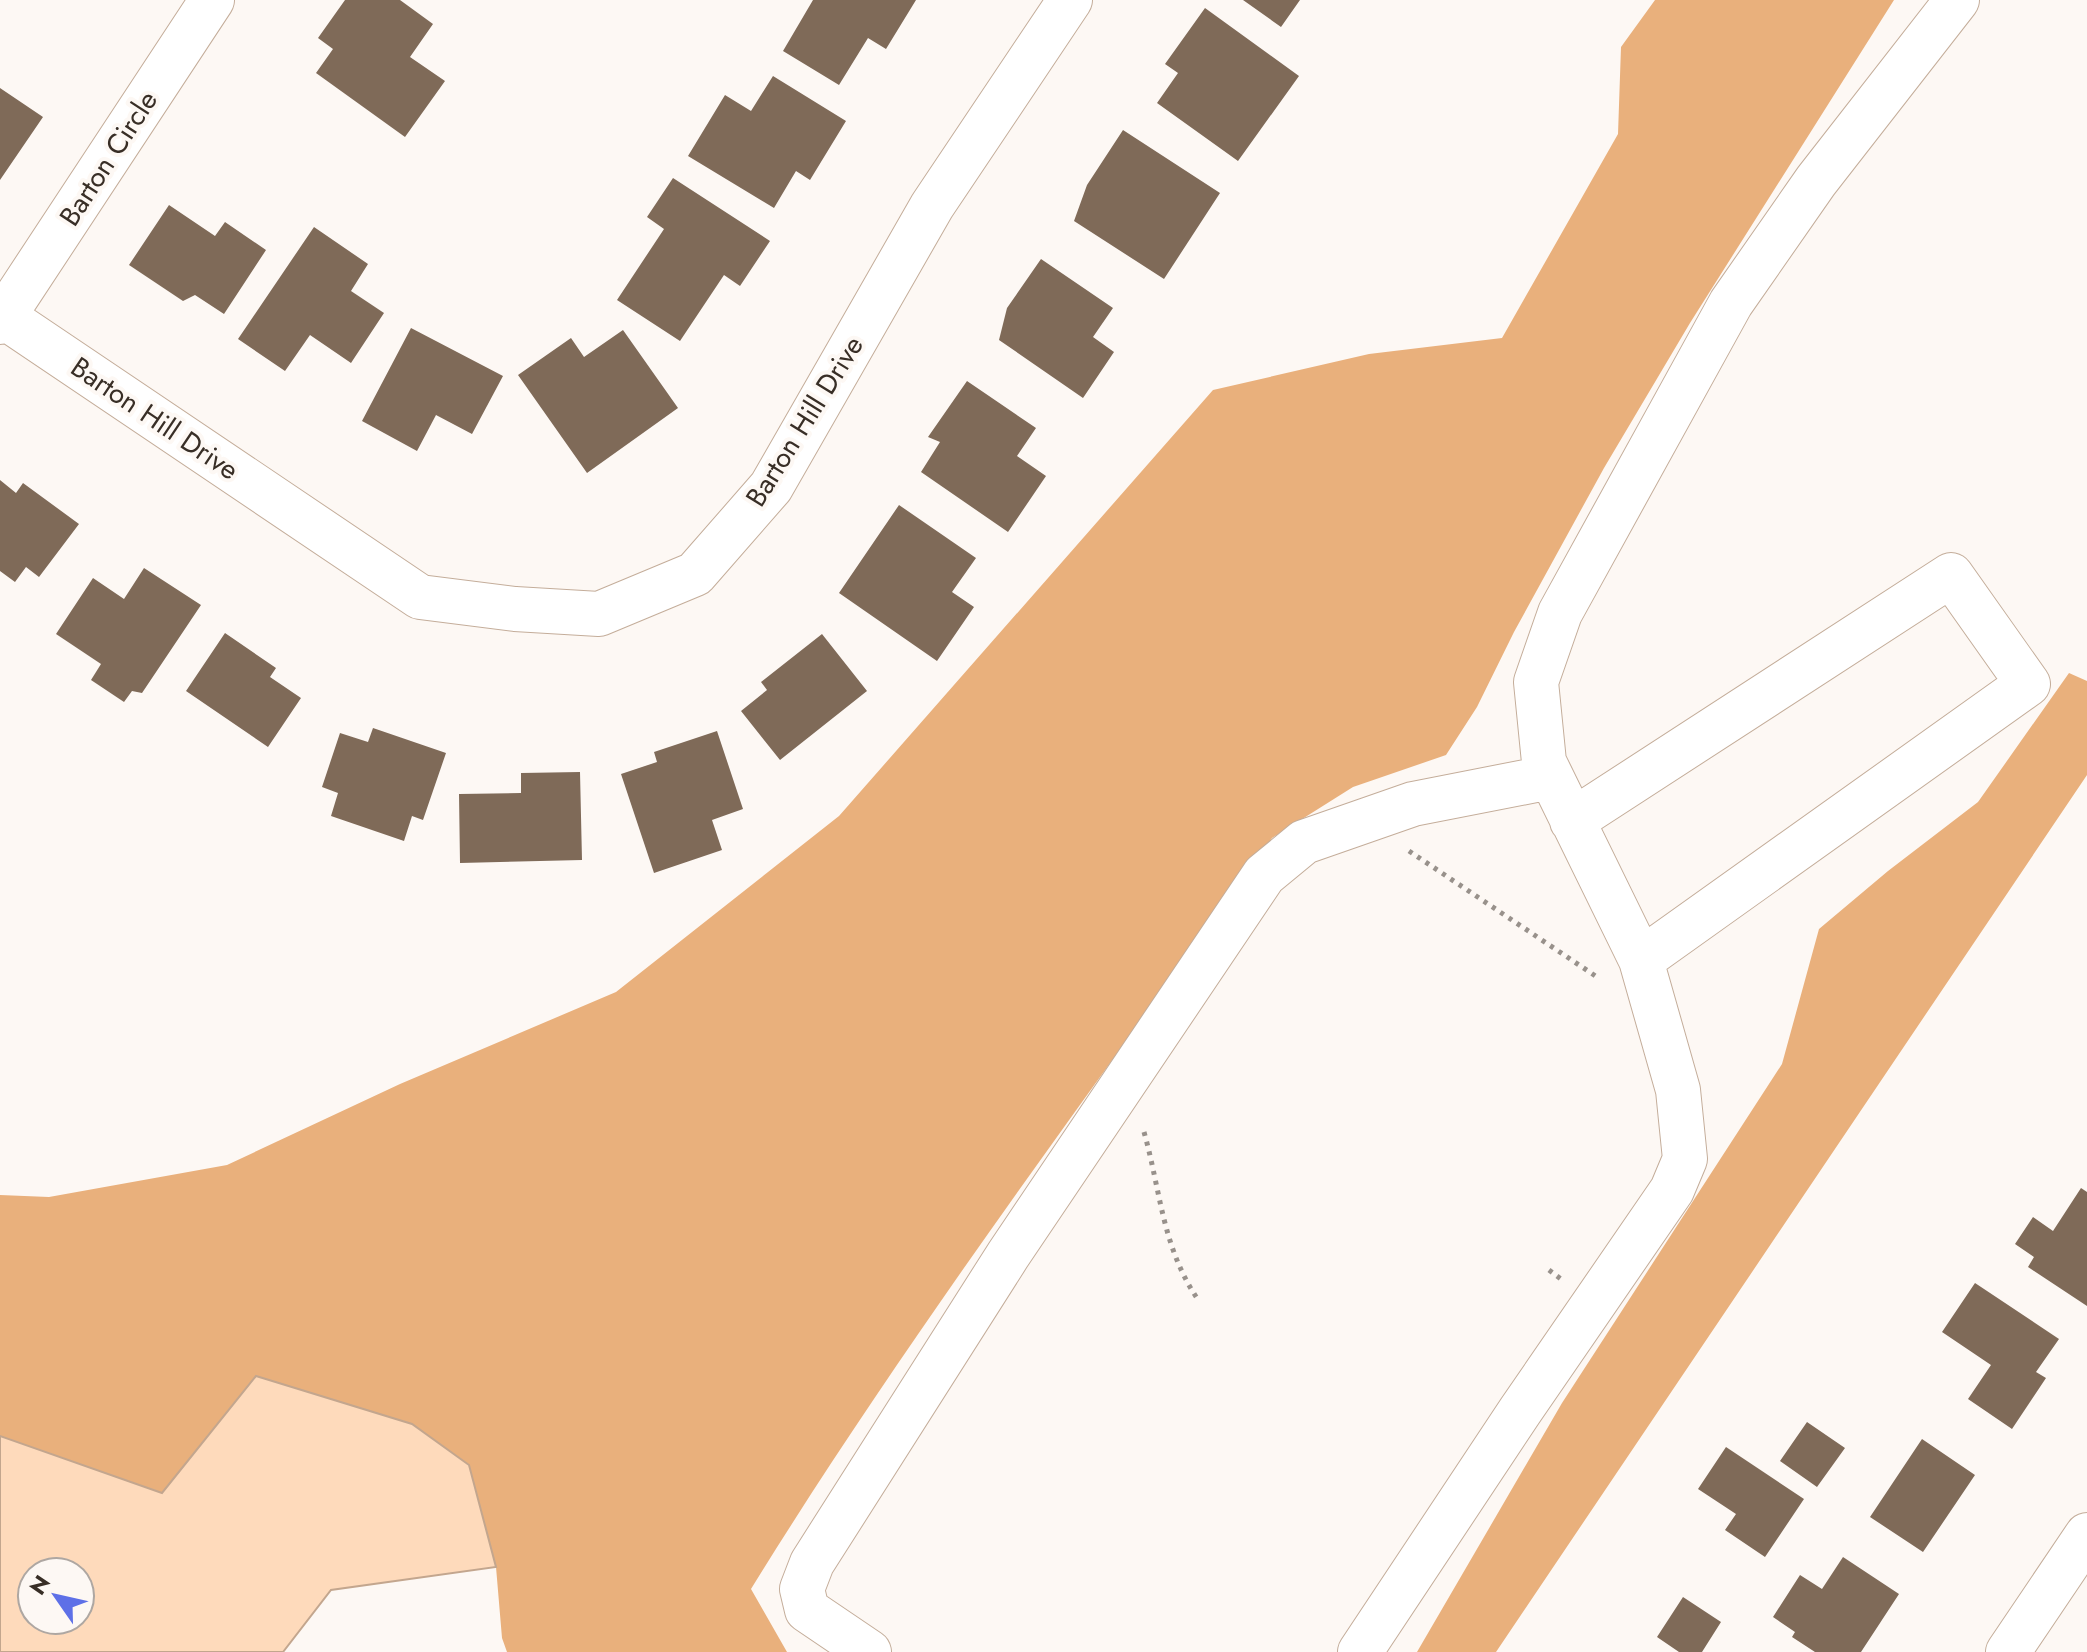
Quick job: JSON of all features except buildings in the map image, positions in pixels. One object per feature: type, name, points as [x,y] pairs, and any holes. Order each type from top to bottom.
[{"type":"street","name":"Barton Circle","points":[[1,318],[212,0]]},
{"type":"street","name":"Barton Hill Drive","points":[[1,318],[420,597],[515,609],[599,614],[695,574],[771,487],[932,206],[1070,0]]},
{"type":"street","points":[[1360,1652],[1672,1190],[1685,1159],[1678,1090],[1626,974],[1572,821],[1544,762],[1536,682],[1560,613],[1731,303],[1816,181],[1957,0]]},
{"type":"street","points":[[1572,821],[1951,575],[2028,684],[1626,974]]},
{"type":"street","points":[[869,1652],[807,1610],[802,1589],[812,1563],[1008,1255],[1264,875],[1304,842],[1413,804],[1551,777]]},
{"type":"street","points":[[2008,1652],[2087,1535]]},
{"type":"path","points":[[1398,843],[1626,974]]},
{"type":"path","points":[[1143,1129],[1166,1235],[1176,1262],[1199,1301]]},
{"type":"path","points":[[1549,1270],[1569,1285]]},
{"type":"shaded area","points":[[1655,0],[1894,0],[1690,323],[1604,468],[1514,632],[1477,707],[1446,755],[1353,787],[1272,838],[875,1397],[751,1589],[787,1652],[507,1652],[502,1638],[496,1567],[469,1465],[412,1424],[256,1376],[163,1493],[0,1436],[0,1195],[49,1197],[227,1165],[400,1084],[616,992],[839,816],[1213,390],[1369,354],[1502,338],[1618,134],[1621,47]]},
{"type":"shaded area","points":[[2069,673],[2087,681],[2087,775],[1496,1652],[1417,1652],[1562,1403],[1782,1064],[1819,929],[1978,802]]},
{"type":"shaded area","points":[[256,1376],[412,1424],[469,1465],[496,1567],[331,1590],[283,1652],[0,1652],[0,1436],[162,1493]]}]
